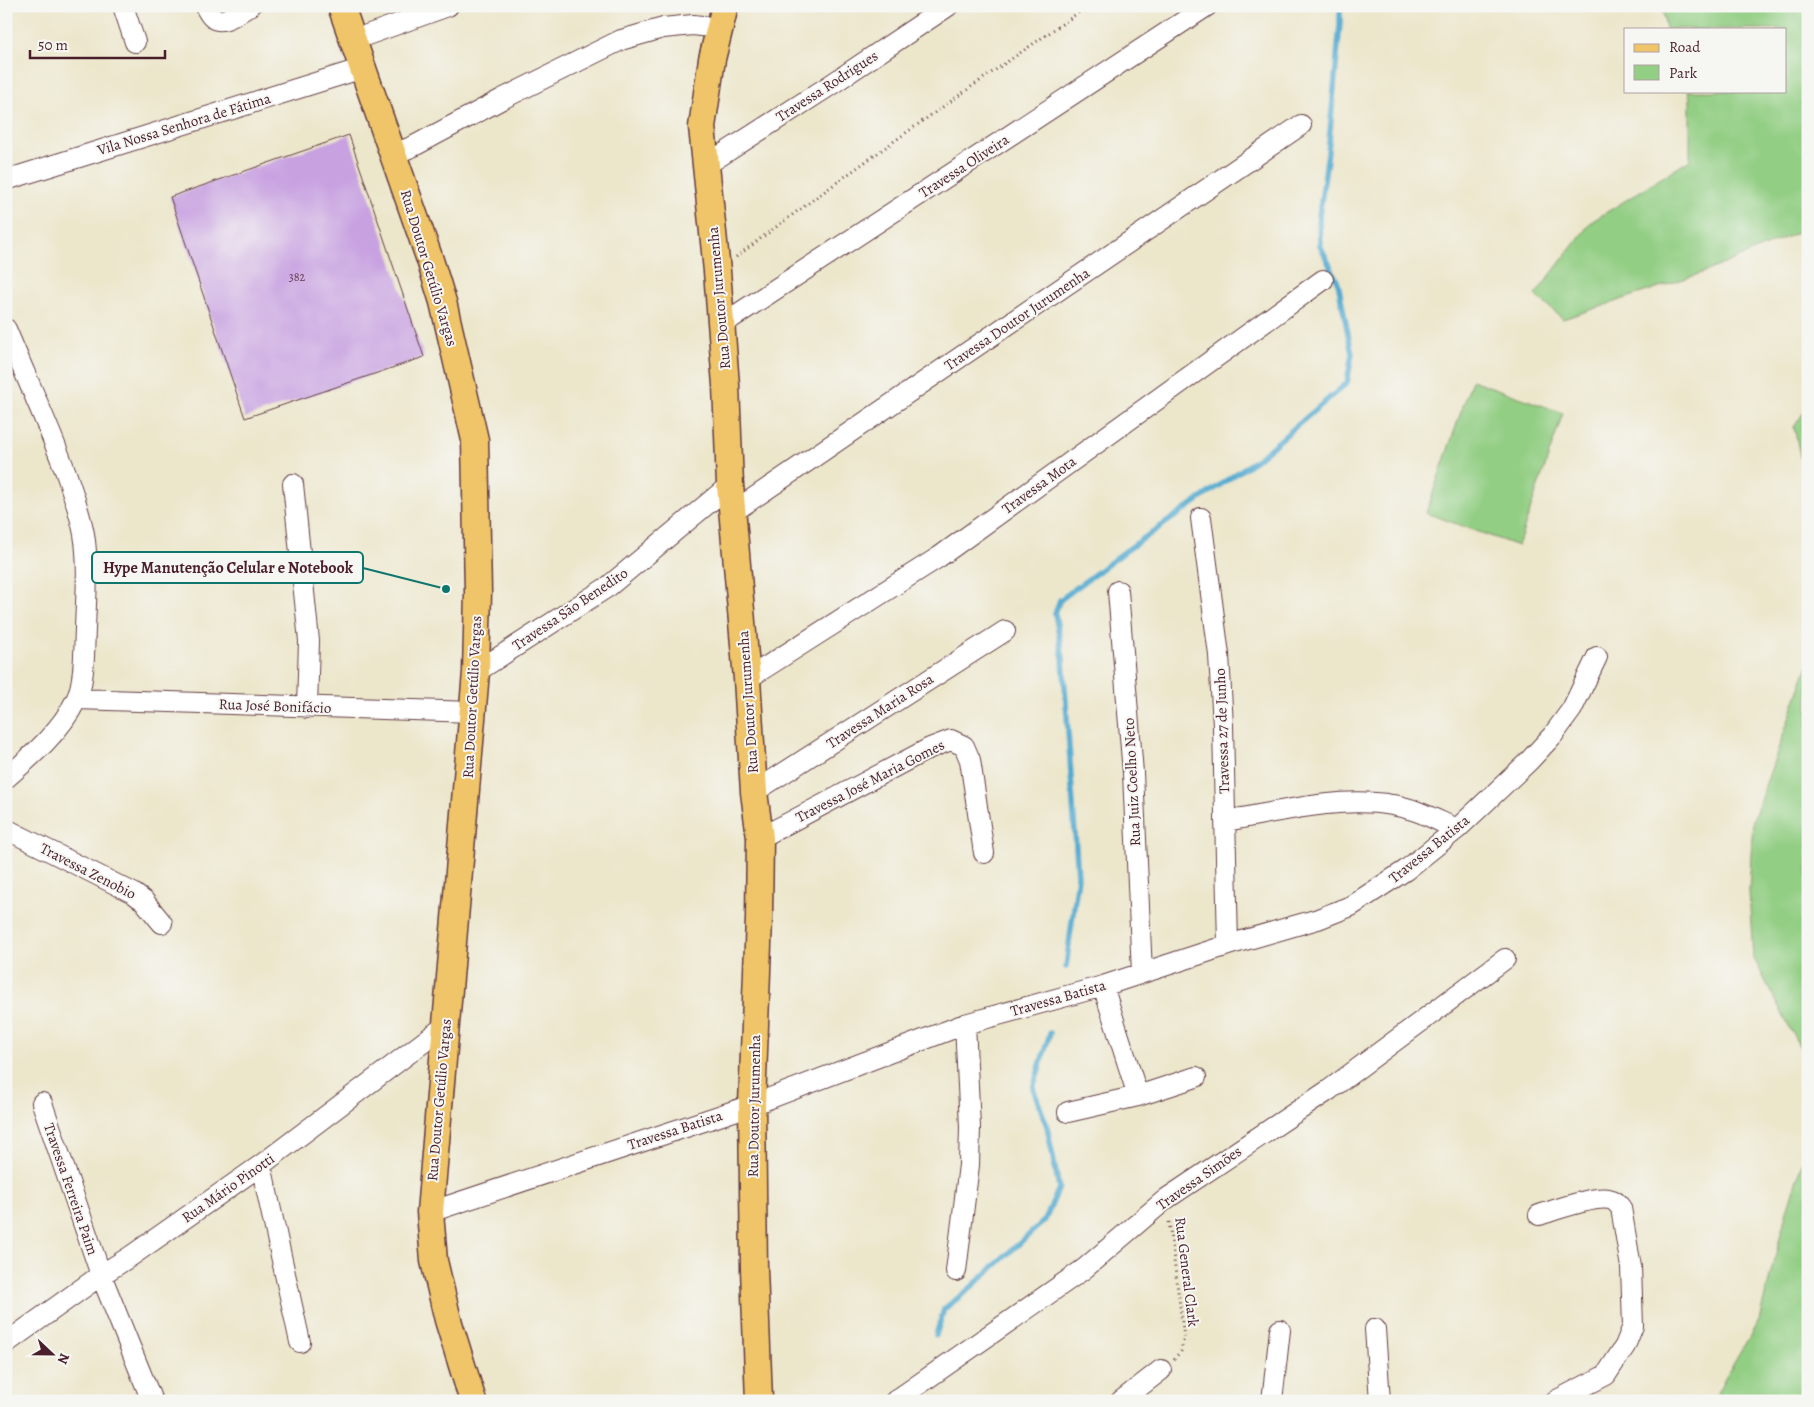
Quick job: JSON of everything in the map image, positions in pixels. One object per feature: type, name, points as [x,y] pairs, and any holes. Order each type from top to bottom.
[{"type":"main road","name":"Rua Doutor Getúlio Vargas","points":[[341,6],[394,154],[443,302],[475,440],[478,592],[476,672],[430,1212],[434,1261],[448,1320],[473,1401]]},
{"type":"main road","name":"Rua Doutor Jurumenha","points":[[722,17],[712,59],[702,127],[717,271],[730,485],[748,679],[754,792],[760,838],[752,1105],[754,1269],[759,1401]]},
{"type":"street","points":[[123,6],[135,42]]},
{"type":"street","points":[[205,6],[212,17],[218,21],[223,21],[240,8]]},
{"type":"street","points":[[353,40],[448,6]]},
{"type":"street","name":"Travessa Rodrigues","points":[[706,164],[826,88],[948,6]]},
{"type":"street","name":"Travessa Oliveira","points":[[721,325],[1207,6]]},
{"type":"street","points":[[394,154],[414,146],[502,98],[621,40],[662,28],[693,25],[722,17]]},
{"type":"street","name":"Vila Nossa Senhora de Fátima","points":[[6,180],[363,68]]},
{"type":"street","name":"Travessa Doutor Jurumenha","points":[[733,512],[1301,125]]},
{"type":"street","name":"Travessa Mota","points":[[748,679],[939,557],[1323,280]]},
{"type":"street","points":[[6,330],[58,450],[77,503],[84,535],[86,574],[84,652],[81,683],[77,699],[58,726],[32,756],[6,778]]},
{"type":"street","points":[[293,484],[309,641],[307,708]]},
{"type":"street","name":"Travessa São Benedito","points":[[476,672],[609,586],[730,485]]},
{"type":"street","name":"Travessa 27 de Junho","points":[[1201,518],[1219,655],[1228,945]]},
{"type":"street","name":"Rua Juiz Coelho Neto","points":[[1118,591],[1133,773],[1142,973]]},
{"type":"street","name":"Travessa Maria Rosa","points":[[754,792],[1005,630]]},
{"type":"street","name":"Travessa Batista","points":[[430,1212],[752,1105],[965,1024],[1103,986],[1228,945],[1318,919],[1351,906],[1406,870],[1457,829],[1529,761],[1553,735],[1572,709],[1597,656]]},
{"type":"street","name":"Rua José Bonifácio","points":[[77,699],[473,712]]},
{"type":"street","name":"Travessa José Maria Gomes","points":[[760,838],[930,748],[951,740],[964,746],[970,760],[984,853]]},
{"type":"street","points":[[1225,821],[1326,804],[1361,803],[1392,805],[1413,810],[1457,829]]},
{"type":"street","name":"Travessa Zenobio","points":[[6,829],[144,900],[162,923]]},
{"type":"street","name":"Travessa Simões","points":[[895,1401],[1084,1269],[1166,1199],[1329,1090],[1505,959]]},
{"type":"street","points":[[1103,986],[1138,1096]]},
{"type":"street","points":[[956,1271],[969,1165],[970,1127],[965,1024]]},
{"type":"street","name":"Rua Mário Pinotti","points":[[6,1343],[261,1165],[445,1026]]},
{"type":"street","points":[[1068,1112],[1138,1096],[1196,1077]]},
{"type":"street","name":"Travessa Ferreira Paim","points":[[42,1103],[100,1276],[152,1401]]},
{"type":"street","points":[[261,1165],[300,1342]]},
{"type":"street","points":[[1539,1215],[1595,1199],[1607,1198],[1616,1201],[1621,1208],[1631,1267],[1633,1326],[1626,1346],[1606,1374],[1555,1401]]},
{"type":"street","points":[[1375,1329],[1380,1401]]},
{"type":"street","points":[[1272,1401],[1280,1330]]},
{"type":"street","points":[[1121,1401],[1161,1370]]},
{"type":"path","points":[[717,271],[820,194],[1088,6]]},
{"type":"path","name":"Rua General Clark","points":[[1161,1370],[1181,1351],[1184,1337],[1166,1199]]},
{"type":"green space","points":[[1662,6],[1808,6],[1808,228],[1705,272],[1563,319],[1535,295],[1591,222],[1690,160],[1690,97],[1688,92],[1786,92],[1786,28],[1666,28]]},
{"type":"green space","points":[[1472,380],[1563,413],[1518,546],[1426,513]]},
{"type":"green space","points":[[1808,406],[1808,494],[1794,427]]},
{"type":"green space","points":[[1808,665],[1808,1083],[1803,1054],[1753,957],[1749,891],[1753,820]]},
{"type":"green space","points":[[1808,1143],[1808,1401],[1712,1401],[1759,1320],[1786,1214]]},
{"type":"building","points":[[349,135],[424,357],[245,418],[170,197]]},
{"type":"waterway","points":[[1066,967],[1078,877],[1063,658],[1055,613],[1060,600],[1127,550],[1260,457],[1347,383],[1352,354],[1338,283],[1320,245],[1319,216],[1328,152],[1340,6]]},
{"type":"waterway","points":[[936,1335],[944,1309],[967,1291],[1045,1220],[1059,1188],[1047,1126],[1033,1088],[1050,1033]]},
{"type":"place","name":"Hype Manutenção Celular e Notebook","points":[[446,589]]}]
